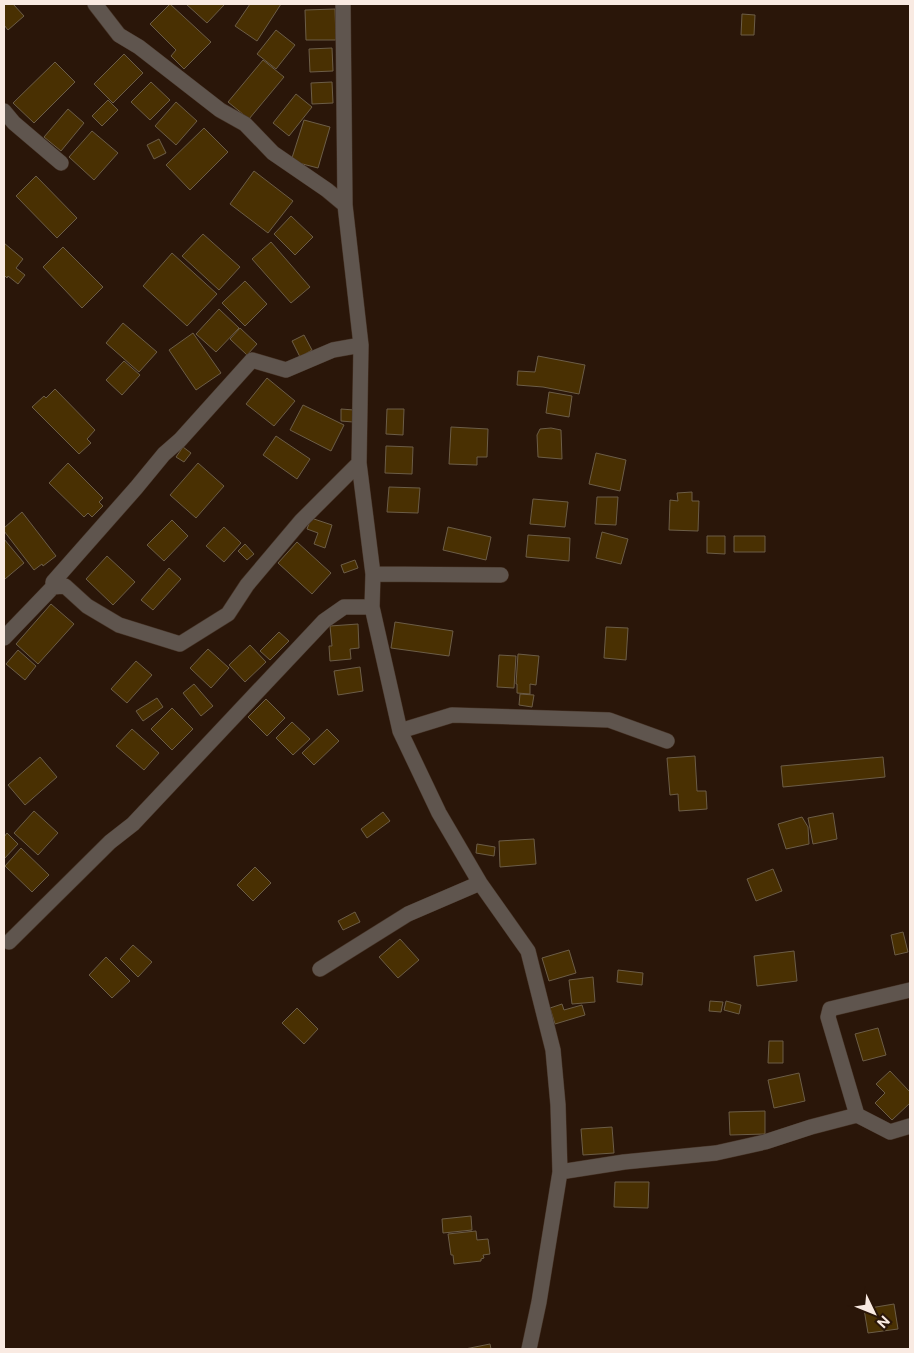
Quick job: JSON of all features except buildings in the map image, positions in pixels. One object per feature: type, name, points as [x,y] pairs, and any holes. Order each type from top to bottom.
[{"type":"street","points":[[96,4],[120,35],[139,47],[220,110],[245,124],[273,153],[327,190],[345,205]]},
{"type":"street","points":[[343,4],[345,205],[361,344],[359,463],[373,574],[372,607],[400,731],[439,814],[480,883],[528,951],[553,1050],[558,1105],[560,1172],[539,1302],[529,1349]]},
{"type":"street","points":[[4,111],[14,123],[61,164]]},
{"type":"street","points":[[4,638],[53,587],[53,582],[164,454],[180,440],[252,360],[286,370],[334,350],[361,344]]},
{"type":"street","points":[[53,587],[65,586],[87,606],[119,626],[180,644],[228,614],[247,585],[301,522],[359,463]]},
{"type":"street","points":[[373,574],[501,575]]},
{"type":"street","points":[[9,942],[110,842],[134,824],[324,621],[344,608],[372,607]]},
{"type":"street","points":[[400,731],[452,715],[610,720],[667,741]]},
{"type":"street","points":[[320,969],[408,914],[480,883]]},
{"type":"street","points":[[857,1115],[828,1016],[830,1009],[910,990]]},
{"type":"street","points":[[560,1172],[624,1162],[716,1153],[765,1142],[810,1127],[857,1115],[890,1132],[910,1126]]}]
